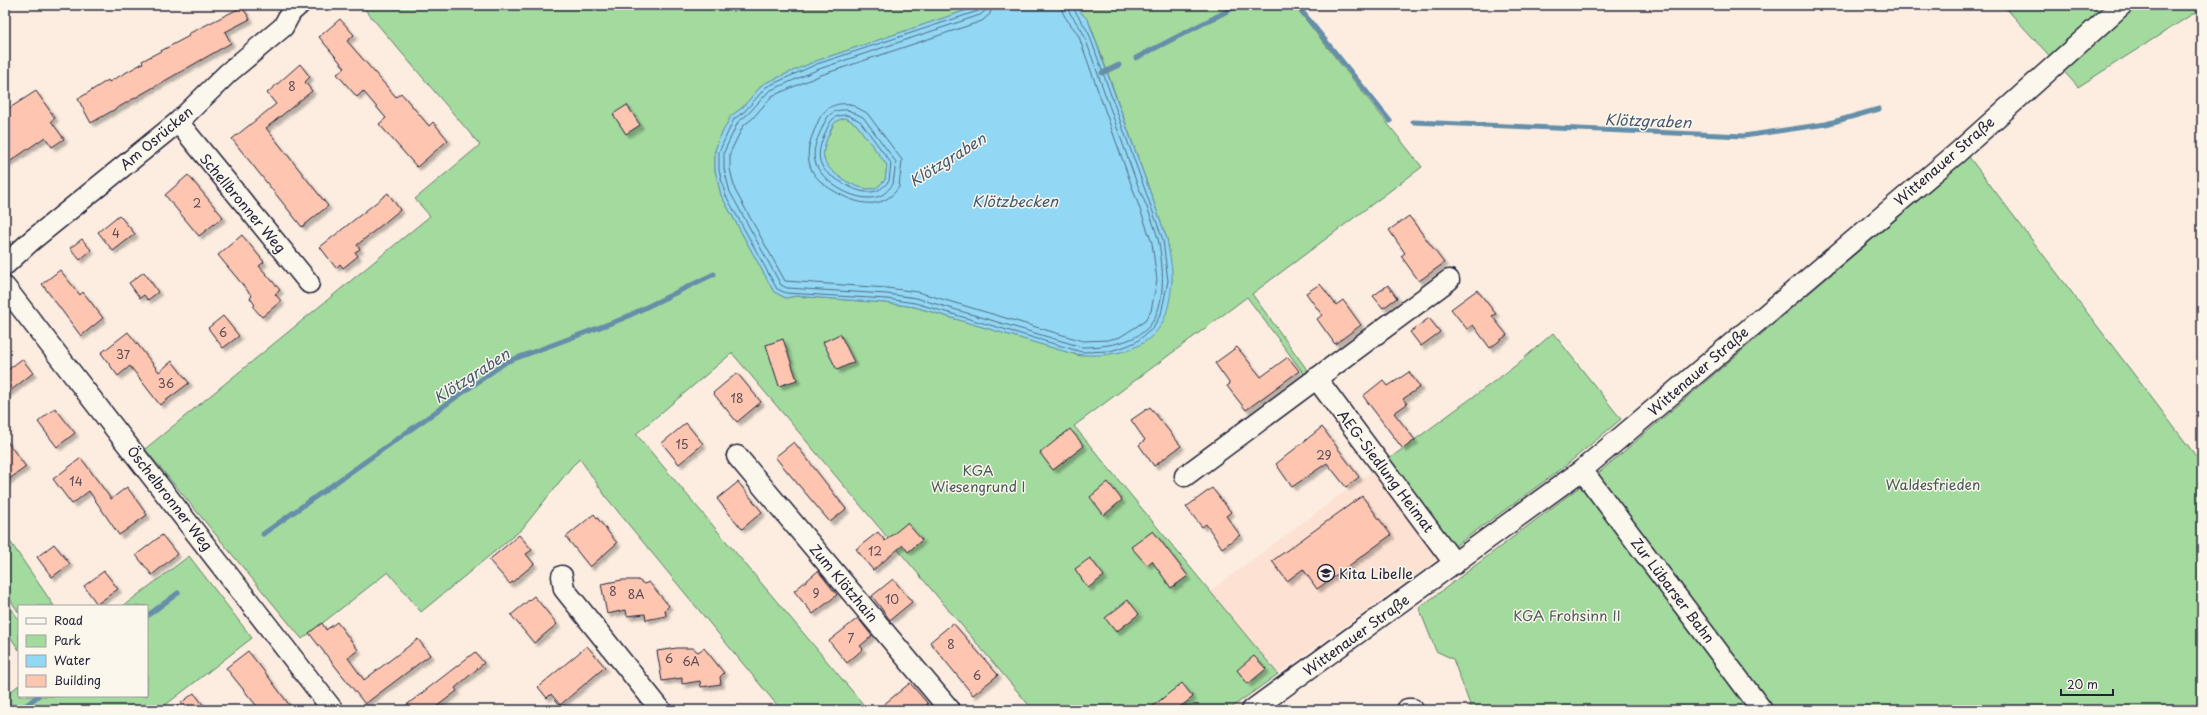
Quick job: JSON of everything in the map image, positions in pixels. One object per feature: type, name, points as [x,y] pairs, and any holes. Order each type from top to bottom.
[{"type":"street","name":"Am Osrücken","points":[[5,265],[30,241],[178,122],[228,73],[283,27],[291,12],[299,5]]},
{"type":"street","name":"Wittenauer Straße","points":[[1252,710],[1455,564],[1582,470],[1957,153],[2122,5]]},
{"type":"street","name":"Schellbronner Weg","points":[[178,122],[309,283]]},
{"type":"street","points":[[1185,476],[1449,280]]},
{"type":"street","name":"Öschelbronner Weg","points":[[5,288],[333,710]]},
{"type":"street","name":"AEG-Siedlung Heimat","points":[[1316,378],[1455,564]]},
{"type":"street","name":"Zum Klötzhain","points":[[738,456],[950,710]]},
{"type":"street","name":"Zur Lübarser Bahn","points":[[1582,470],[1762,710]]},
{"type":"street","points":[[562,576],[564,590],[661,710]]},
{"type":"shaded area","name":"Kita Libelle","points":[[1378,467],[1443,555],[1278,674],[1210,591]]},
{"type":"green space","name":"KGA Wiesengrund I","points":[[361,5],[727,5],[733,12],[747,5],[982,5],[816,61],[763,84],[742,108],[731,116],[719,139],[715,151],[715,170],[721,195],[774,292],[786,298],[795,296],[886,303],[915,307],[1081,356],[1172,281],[1167,239],[1093,32],[1088,20],[1074,5],[1294,5],[1422,167],[1252,294],[1311,375],[1307,378],[1247,297],[1074,426],[1278,674],[1228,710],[1033,710],[732,353],[636,434],[868,710],[781,710],[606,497],[580,459],[573,465],[522,529],[421,612],[388,572],[302,639],[145,449],[430,216],[415,199],[480,145]]},
{"type":"green space","points":[[2003,5],[2202,5],[2202,8],[2078,87]]},
{"type":"green space","points":[[846,118],[856,124],[887,165],[885,180],[876,188],[862,188],[854,185],[838,176],[826,165],[824,152],[827,139],[835,122]]},
{"type":"green space","name":"Waldesfrieden","points":[[1969,157],[2202,464],[2202,710],[1769,710],[1595,476]]},
{"type":"green space","points":[[1553,333],[1621,419],[1564,467],[1451,549],[1386,461],[1515,366]]},
{"type":"green space","name":"KGA Frohsinn II","points":[[1586,482],[1756,710],[1472,710],[1453,659],[1436,651],[1419,608]]},
{"type":"green space","points":[[5,534],[53,605],[18,605],[18,612],[5,592]]},
{"type":"green space","points":[[189,556],[252,638],[159,710],[5,710],[5,696],[18,686],[18,697],[148,697],[148,605],[124,605]]},
{"type":"green space","points":[[5,599],[18,618],[18,648],[5,629]]},
{"type":"water","name":"Klötzbecken","points":[[982,5],[1074,5],[1088,20],[1167,239],[1171,260],[1172,281],[1167,310],[1161,325],[1153,335],[1144,342],[1132,348],[1107,354],[1082,355],[1070,353],[915,307],[886,303],[795,296],[786,298],[774,292],[721,195],[715,170],[715,151],[719,139],[731,116],[742,108],[763,84],[816,61]],"holes":[[[846,118],[856,124],[887,165],[885,180],[876,188],[862,188],[846,181],[831,170],[824,159],[825,145],[835,122]]]},
{"type":"building","points":[[242,7],[250,19],[225,32],[231,43],[91,123],[78,99],[108,80],[109,82],[143,63],[142,61],[189,36],[188,34]]},
{"type":"building","points":[[340,19],[354,35],[347,41],[396,97],[401,93],[429,126],[433,122],[448,140],[417,167],[379,124],[386,118],[363,91],[357,97],[337,74],[345,68],[319,37]]},
{"type":"building","points":[[300,64],[310,77],[305,82],[312,91],[266,128],[328,206],[302,227],[232,139],[276,104],[267,93]]},
{"type":"building","points":[[36,91],[55,118],[51,121],[64,139],[52,147],[45,137],[5,165],[5,111]]},
{"type":"building","points":[[627,105],[640,125],[626,134],[613,114]]},
{"type":"building","points":[[188,175],[223,217],[199,236],[165,195]]},
{"type":"building","points":[[388,193],[400,210],[357,245],[360,249],[355,252],[358,256],[343,268],[340,264],[336,268],[320,247]]},
{"type":"building","points":[[119,215],[135,234],[113,251],[98,232]]},
{"type":"building","points":[[1409,216],[1444,263],[1419,281],[1401,256],[1405,253],[1389,230]]},
{"type":"building","points":[[242,235],[264,262],[259,266],[280,290],[275,294],[281,301],[262,317],[253,307],[255,305],[250,298],[252,296],[218,255]]},
{"type":"building","points":[[82,239],[91,250],[80,260],[70,248]]},
{"type":"building","points":[[60,270],[80,295],[83,292],[103,318],[81,336],[42,284]]},
{"type":"building","points":[[144,272],[158,292],[148,300],[144,295],[140,298],[129,283]]},
{"type":"building","points":[[1320,284],[1336,305],[1343,300],[1361,325],[1335,344],[1317,319],[1322,315],[1306,293]]},
{"type":"building","points":[[1388,285],[1397,298],[1383,308],[1373,296]]},
{"type":"building","points":[[1477,290],[1496,314],[1492,316],[1507,335],[1490,348],[1473,325],[1467,329],[1451,309]]},
{"type":"building","points":[[223,316],[239,336],[223,348],[208,328]]},
{"type":"building","points":[[1429,318],[1440,332],[1421,346],[1410,332]]},
{"type":"building","points":[[128,332],[159,372],[172,361],[189,383],[160,405],[130,366],[118,376],[101,353]]},
{"type":"building","points":[[840,334],[854,362],[837,370],[823,342]]},
{"type":"building","points":[[783,339],[797,380],[779,386],[766,345]]},
{"type":"building","points":[[1237,347],[1261,377],[1288,357],[1299,371],[1246,410],[1227,386],[1230,384],[1215,363]]},
{"type":"building","points":[[22,359],[33,373],[5,395],[5,372]]},
{"type":"building","points":[[1409,372],[1420,387],[1403,399],[1407,404],[1394,413],[1415,440],[1403,449],[1363,396],[1383,380],[1388,386]]},
{"type":"building","points":[[737,373],[761,402],[737,422],[713,393]]},
{"type":"building","points":[[1150,407],[1181,446],[1154,466],[1139,445],[1145,440],[1131,420]]},
{"type":"building","points":[[55,408],[75,433],[57,447],[38,422]]},
{"type":"building","points":[[686,423],[703,444],[679,464],[662,443]]},
{"type":"building","points":[[1322,427],[1359,477],[1346,487],[1327,463],[1292,487],[1276,464]]},
{"type":"building","points":[[1070,429],[1084,446],[1053,470],[1040,453]]},
{"type":"building","points":[[5,439],[26,467],[5,482]]},
{"type":"building","points":[[794,442],[846,509],[830,522],[775,457]]},
{"type":"building","points":[[81,458],[111,499],[127,487],[147,515],[119,535],[89,491],[72,504],[53,479]]},
{"type":"building","points":[[738,482],[762,512],[742,529],[717,499]]},
{"type":"building","points":[[1108,482],[1122,500],[1104,515],[1090,497]]},
{"type":"building","points":[[1212,488],[1231,512],[1226,516],[1240,535],[1222,548],[1206,524],[1202,527],[1186,507]]},
{"type":"building","points":[[1362,496],[1391,535],[1317,589],[1303,569],[1287,581],[1272,561]]},
{"type":"building","points":[[594,514],[617,543],[590,567],[566,537]]},
{"type":"building","points":[[907,523],[922,540],[908,552],[903,545],[873,570],[856,549],[878,532],[885,541]]},
{"type":"building","points":[[1153,531],[1188,576],[1171,588],[1152,561],[1147,565],[1131,547]]},
{"type":"building","points":[[162,535],[177,554],[152,575],[136,555]]},
{"type":"building","points":[[519,535],[532,550],[526,554],[534,564],[510,584],[489,560]]},
{"type":"building","points":[[54,544],[70,564],[52,577],[37,557]]},
{"type":"building","points":[[1090,558],[1104,576],[1088,588],[1075,569]]},
{"type":"building","points":[[104,571],[118,589],[97,604],[84,586]]},
{"type":"building","points":[[818,571],[837,595],[813,614],[794,591]]},
{"type":"building","points":[[893,579],[912,602],[890,620],[872,596]]},
{"type":"building","points":[[622,580],[638,580],[644,584],[649,582],[669,606],[665,610],[666,616],[646,620],[645,614],[627,616],[626,610],[607,614],[601,584]]},
{"type":"building","points":[[534,596],[557,624],[534,643],[511,615]]},
{"type":"building","points":[[1128,600],[1139,614],[1116,632],[1105,618]]},
{"type":"building","points":[[858,618],[872,636],[860,646],[863,649],[847,663],[829,641]]},
{"type":"building","points":[[337,622],[358,650],[348,658],[364,680],[418,639],[430,655],[365,704],[309,633],[322,623],[326,630]]},
{"type":"building","points":[[953,623],[998,675],[973,695],[930,642]]},
{"type":"building","points":[[587,646],[605,667],[560,705],[551,694],[547,698],[538,687]]},
{"type":"building","points":[[677,648],[693,648],[698,652],[704,648],[724,673],[720,677],[721,684],[701,687],[700,681],[682,684],[682,678],[662,681],[657,651]]},
{"type":"building","points":[[248,651],[293,710],[260,710],[226,668]]},
{"type":"building","points":[[475,652],[484,663],[455,688],[457,691],[432,710],[400,710]]},
{"type":"building","points":[[1254,656],[1266,669],[1248,684],[1237,670]]},
{"type":"building","points":[[910,683],[928,704],[921,710],[877,710]]},
{"type":"building","points":[[1182,683],[1193,697],[1176,710],[1148,710]]},
{"type":"building","points":[[194,693],[207,710],[172,710]]},
{"type":"waterway","name":"Klötzgraben","points":[[1136,58],[1239,5]]},
{"type":"waterway","name":"Klötzgraben","points":[[1297,5],[1390,121]]},
{"type":"waterway","name":"Klötzgraben","points":[[1102,73],[1119,65]]},
{"type":"waterway","name":"Klötzgraben","points":[[1413,122],[1744,136],[1826,124],[1879,109]]},
{"type":"waterway","name":"Klötzgraben","points":[[263,534],[506,362],[622,319],[714,274]]},
{"type":"waterway","name":"Klötzgraben","points":[[148,615],[178,593]]},
{"type":"waterway","name":"Klötzgraben","points":[[20,710],[37,697]]},
{"type":"place","name":"Kita Libelle","points":[[1326,573]]}]
